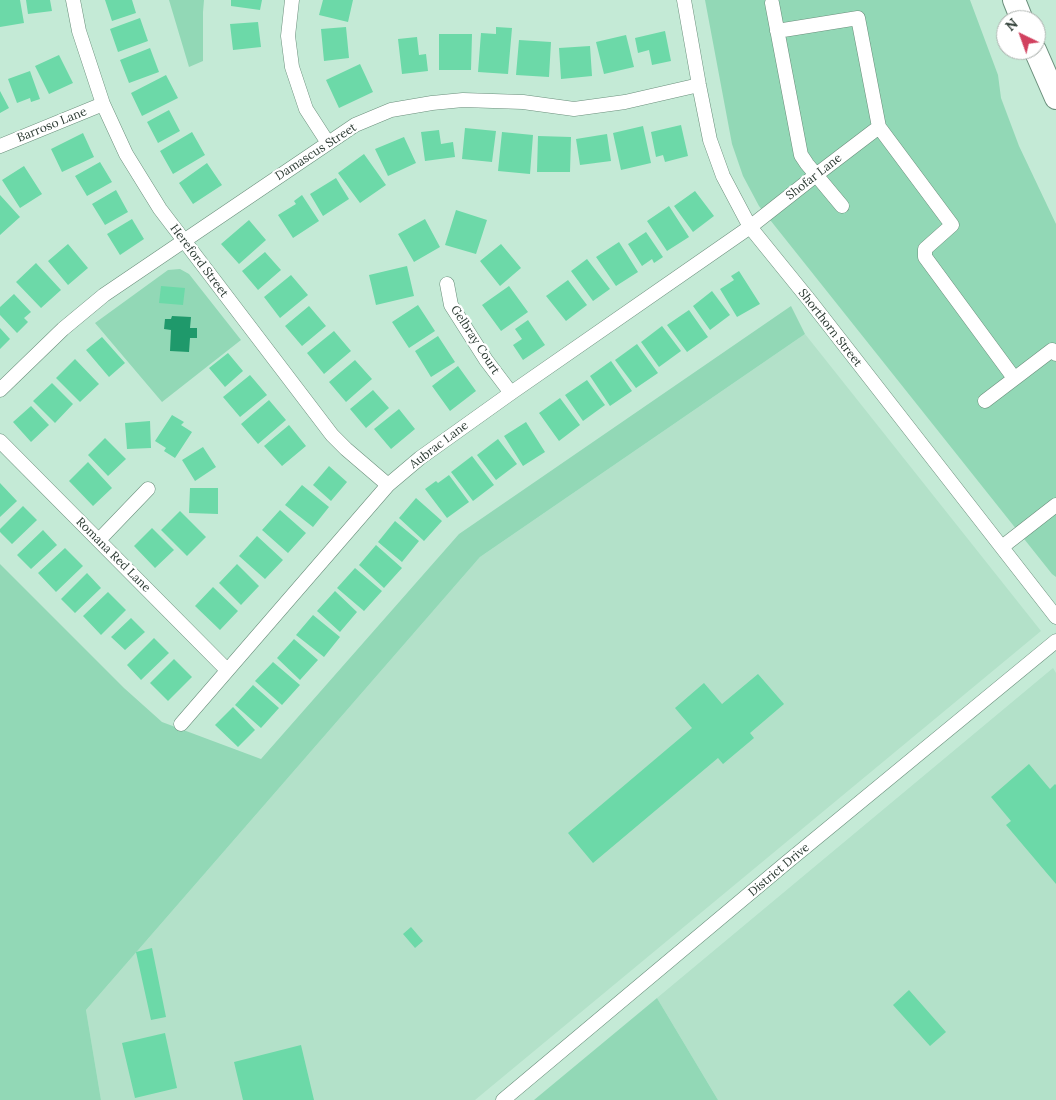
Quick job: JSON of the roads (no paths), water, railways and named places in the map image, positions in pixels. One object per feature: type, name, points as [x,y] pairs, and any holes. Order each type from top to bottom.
[{"type":"main road","points":[[1039,60],[1056,98]]},
{"type":"street","name":"Hereford Street","points":[[74,0],[79,31],[103,104],[126,154],[160,209],[332,435],[388,485]]},
{"type":"street","points":[[292,0],[288,36],[292,67],[306,109],[328,143]]},
{"type":"street","name":"Shorthorn Street","points":[[684,0],[710,140],[722,176],[750,227],[810,301],[1056,617]]},
{"type":"street","points":[[772,3],[801,155],[806,164],[842,206]]},
{"type":"street","points":[[777,31],[858,18],[879,127],[952,225],[925,249],[925,257],[1014,378]]},
{"type":"street","name":"Damascus Street","points":[[0,390],[63,329],[104,295],[355,125],[391,110],[432,103],[463,100],[523,102],[574,109],[625,102],[699,85]]},
{"type":"street","name":"Barroso Lane","points":[[0,146],[103,104]]},
{"type":"street","name":"Shofar Lane","points":[[750,227],[879,127]]},
{"type":"street","name":"Aubrac Lane","points":[[181,724],[388,485],[420,458],[510,393],[750,227]]},
{"type":"street","name":"Gelbray Court","points":[[447,284],[451,305],[486,360],[510,393]]},
{"type":"street","points":[[985,401],[1014,378],[1054,352]]},
{"type":"street","name":"Romana Red Lane","points":[[0,441],[227,670]]},
{"type":"street","points":[[99,540],[148,488]]},
{"type":"street","points":[[1002,547],[1056,505]]},
{"type":"street","name":"District Drive","points":[[503,1100],[786,863],[1056,642]]}]
